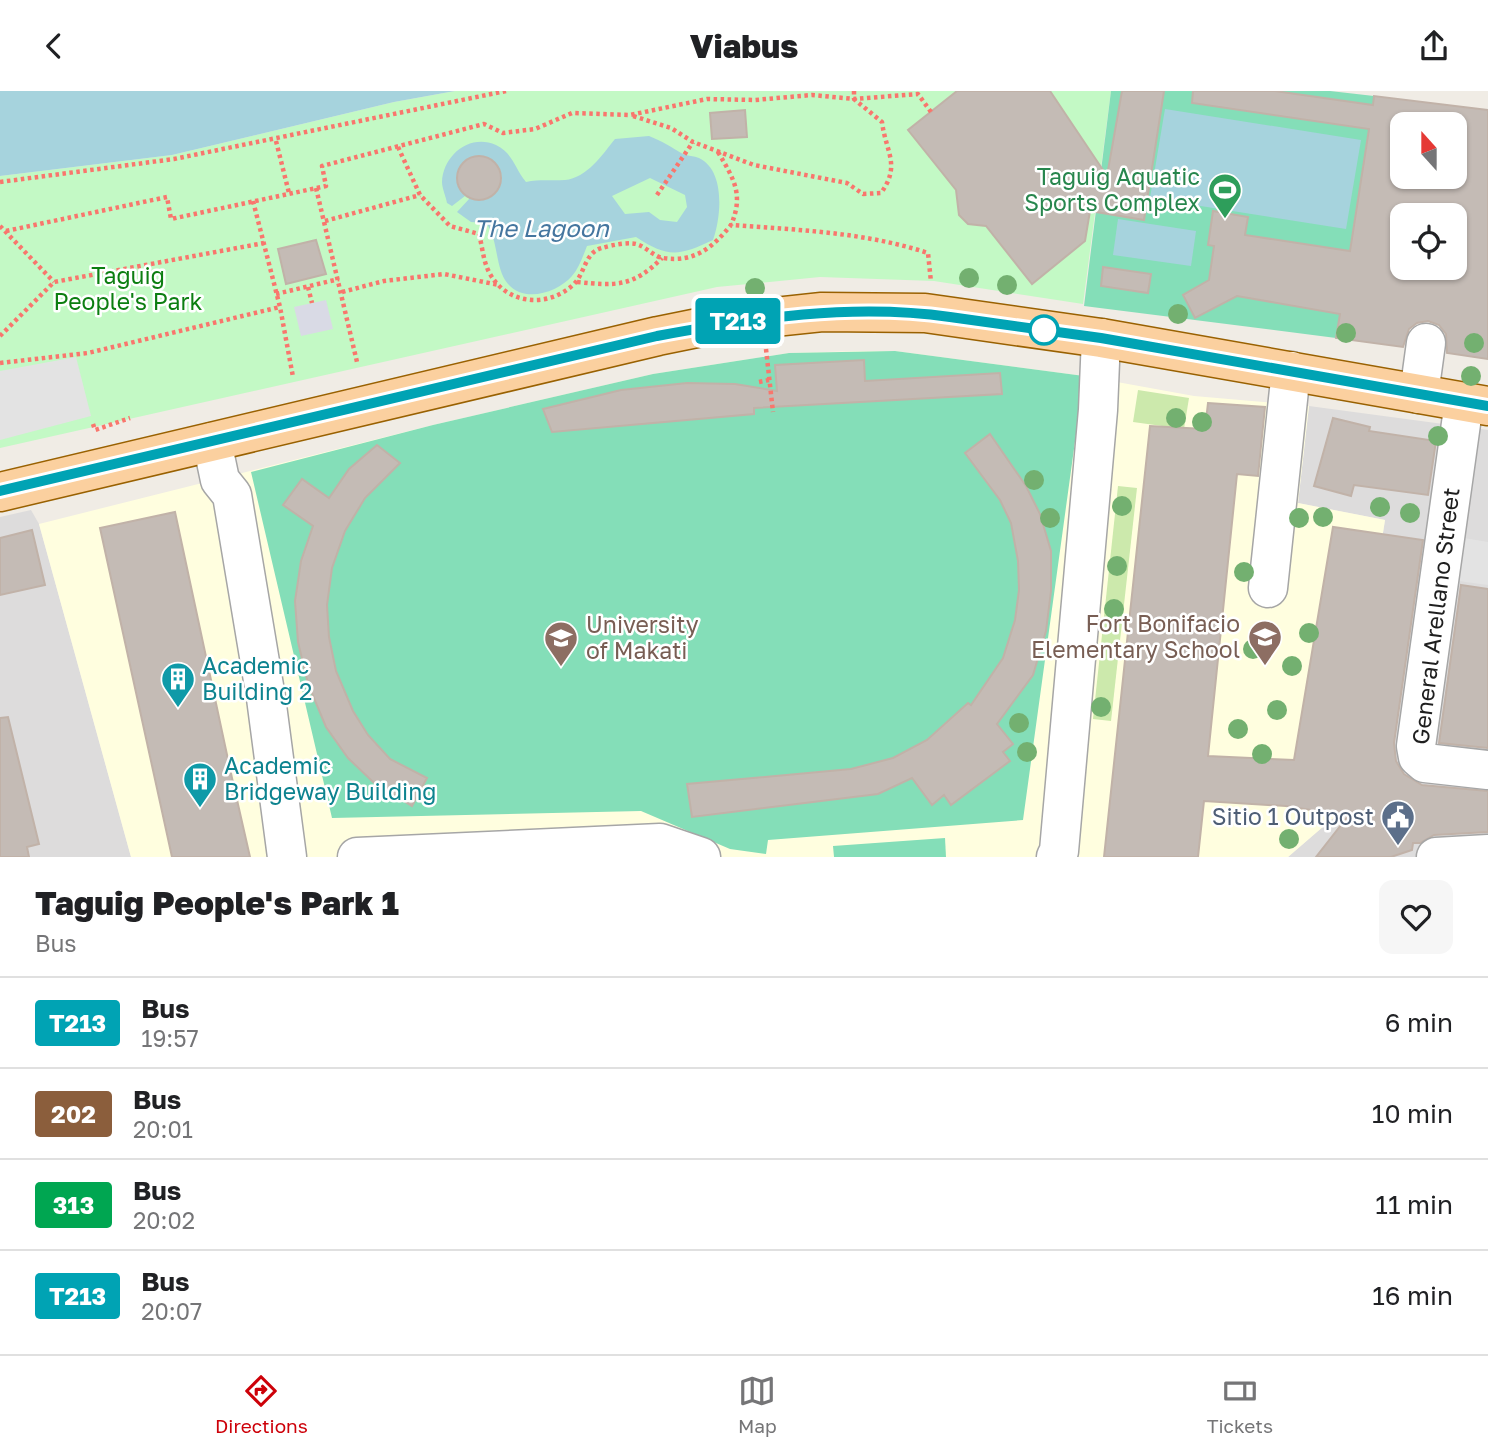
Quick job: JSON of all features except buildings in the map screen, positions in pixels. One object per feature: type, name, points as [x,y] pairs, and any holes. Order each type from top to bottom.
[{"type":"main road","points":[[0,492],[657,336],[727,322],[822,312],[925,313],[1108,339],[1476,404]]},
{"type":"street","points":[[1056,857],[1059,851],[1098,410],[1096,396],[1108,339]]},
{"type":"street","points":[[1419,394],[1426,343]]},
{"type":"street","points":[[1268,587],[1291,371]]},
{"type":"street","name":"General Arellano Street","points":[[1476,404],[1416,746],[1418,757],[1425,763],[1488,770]]},
{"type":"street","points":[[224,439],[220,480],[232,495],[266,698],[287,857]]},
{"type":"street","points":[[357,857],[641,850],[660,843],[701,857]]},
{"type":"street","points":[[1443,856],[1488,854]]},
{"type":"path","points":[[0,183],[174,159],[506,91]]},
{"type":"path","points":[[854,91],[854,99]]},
{"type":"path","points":[[6,231],[167,197],[171,219],[326,186],[322,166],[484,124],[503,133],[535,129],[572,113],[630,114],[707,99],[755,100],[812,95],[854,99],[918,94],[931,112]]},
{"type":"path","points":[[630,114],[671,128],[693,142],[754,165],[847,183],[863,194],[881,193],[892,177],[892,162],[885,144],[882,122],[854,99]]},
{"type":"path","points":[[276,141],[289,193]]},
{"type":"path","points":[[657,195],[693,142]]},
{"type":"path","points":[[398,147],[420,195],[450,226],[479,234],[488,271],[499,285],[515,298],[549,300],[564,293],[577,282],[593,252],[602,248],[636,243],[662,258],[700,254],[713,247],[731,225],[739,206],[733,179],[718,152]]},
{"type":"path","points":[[316,188],[357,362]]},
{"type":"path","points":[[325,221],[420,195]]},
{"type":"path","points":[[253,201],[280,307],[293,377]]},
{"type":"path","points":[[731,225],[835,233],[894,242],[928,253],[932,288]]},
{"type":"path","points":[[0,226],[54,282]]},
{"type":"path","points":[[0,336],[54,282],[264,243]]},
{"type":"path","points":[[577,282],[623,283],[643,277],[662,258]]},
{"type":"path","points":[[342,292],[384,281],[444,274],[499,285]]},
{"type":"path","points":[[276,294],[339,279]]},
{"type":"path","points":[[308,287],[312,303]]},
{"type":"path","points":[[0,363],[88,353],[280,307]]},
{"type":"path","points":[[766,349],[773,412]]},
{"type":"path","points":[[759,382],[769,380]]},
{"type":"path","points":[[94,427],[130,418]]},
{"type":"shaded area","points":[[326,300],[333,329],[301,336],[294,307]]},
{"type":"shaded area","name":"University of Makati","points":[[895,351],[1084,376],[1194,396],[1309,406],[1298,503],[1385,520],[1339,813],[1288,857],[131,857],[39,524],[433,425],[653,374],[789,353]]},
{"type":"shaded area","points":[[76,357],[91,416],[0,440],[0,371]]},
{"type":"shaded area","points":[[1309,406],[1488,430],[1488,857],[1288,857],[1339,813],[1385,520],[1298,503]]},
{"type":"shaded area","points":[[31,510],[39,524],[131,857],[0,857],[0,517]]},
{"type":"shaded area","points":[[1458,537],[1488,542],[1488,585],[1451,580]]},
{"type":"green space","name":"Taguig People's Park","points":[[455,91],[1111,91],[1083,304],[934,281],[820,277],[717,287],[0,448],[0,176],[172,155],[394,102]]},
{"type":"green space","name":"Taguig Aquatic Sports Complex","points":[[1111,91],[1330,91],[1374,96],[1336,338],[1084,306]]},
{"type":"green space","name":"University of Makati","points":[[895,351],[1084,376],[1023,820],[768,840],[766,854],[730,849],[641,811],[332,818],[251,472],[433,425],[653,374],[789,353]]},
{"type":"green space","points":[[1138,390],[1189,398],[1184,429],[1133,422]]},
{"type":"green space","points":[[1118,486],[1137,488],[1111,721],[1093,719]]},
{"type":"green space","points":[[945,838],[946,857],[834,857],[833,846]]},
{"type":"water","points":[[0,91],[455,91],[394,102],[172,155],[0,176]]},
{"type":"water","points":[[1165,109],[1361,140],[1346,229],[1150,198]]},
{"type":"water","name":"The Lagoon","points":[[649,136],[708,164],[714,173],[719,196],[718,220],[713,240],[682,252],[657,249],[636,237],[587,246],[574,273],[557,287],[539,294],[520,292],[512,288],[502,273],[493,236],[486,223],[471,222],[457,212],[470,198],[488,199],[494,194],[501,182],[500,170],[484,156],[473,157],[465,162],[457,180],[465,196],[452,206],[447,203],[442,184],[447,163],[468,144],[486,142],[506,152],[526,182],[565,180],[587,170],[615,139]],"holes":[[[650,178],[685,195],[687,207],[677,222],[660,220],[649,212],[625,214],[612,196]]]},
{"type":"water","points":[[1118,219],[1196,231],[1191,266],[1113,255]]},
{"type":"bus line","name":"T213","points":[[0,491],[657,336],[727,322],[822,312],[925,313],[1101,338],[1488,406]]},
{"type":"place","name":"Taguig Aquatic Sports Complex","points":[[1225,220]]},
{"type":"place","name":"Fort Bonifacio Elementary School","points":[[1265,667]]},
{"type":"place","name":"University of Makati","points":[[561,668]]},
{"type":"place","name":"Academic Building 2","points":[[178,709]]},
{"type":"place","name":"Academic Bridgeway Building","points":[[200,809]]},
{"type":"place","name":"Sitio 1 Outpost","points":[[1398,847]]}]
